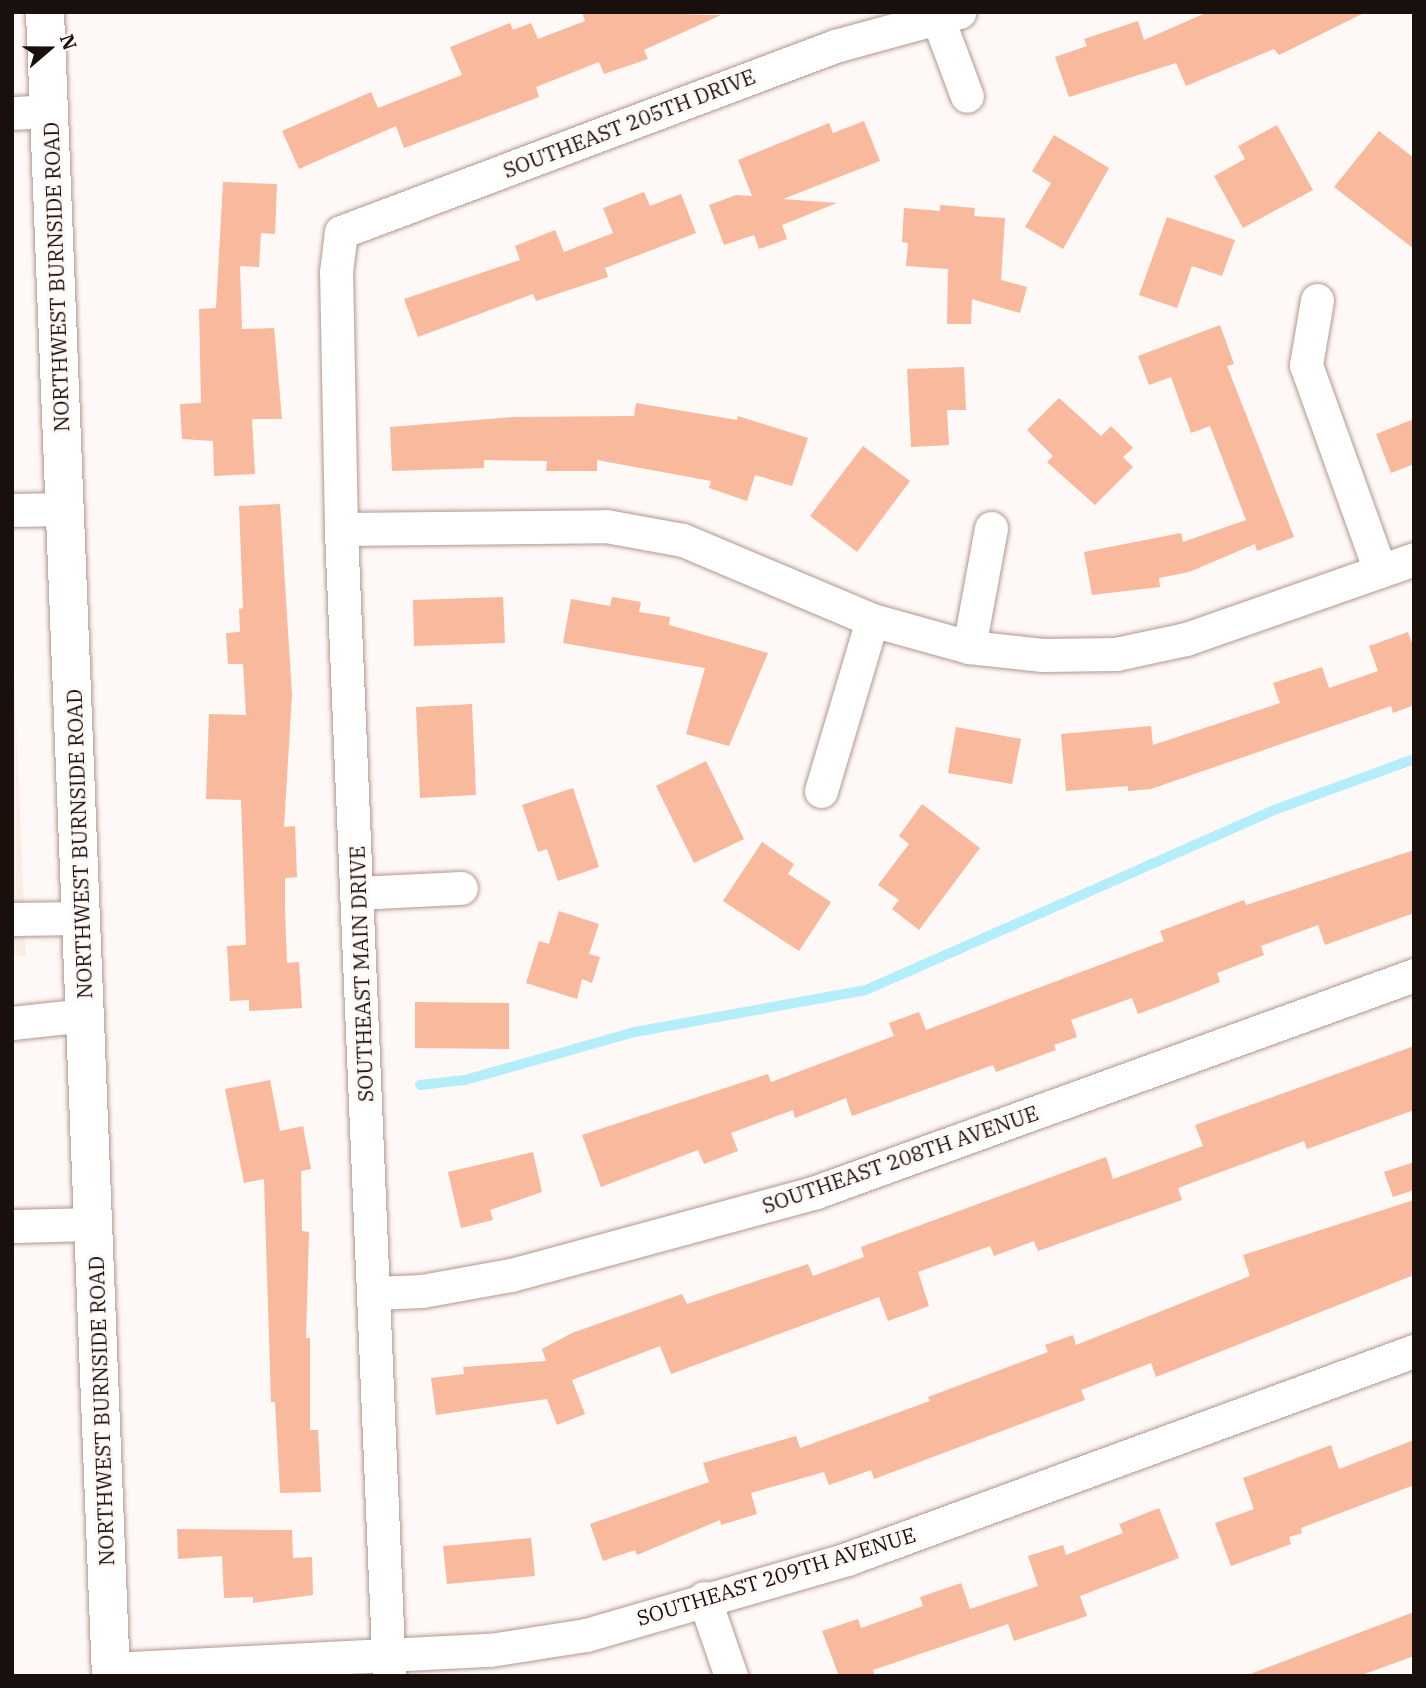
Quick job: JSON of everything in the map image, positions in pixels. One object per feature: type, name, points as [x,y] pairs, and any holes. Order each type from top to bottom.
[{"type":"main road","name":"NORTHWEST BURNSIDE ROAD","points":[[46,12],[111,1672]]},
{"type":"street","points":[[948,16],[967,96]]},
{"type":"street","name":"SOUTHEAST 205TH DRIVE","points":[[336,272],[341,232],[835,46],[948,16]]},
{"type":"street","points":[[12,113],[50,111]]},
{"type":"street","name":"SOUTHEAST MAIN DRIVE","points":[[336,272],[341,529],[388,1666]]},
{"type":"street","points":[[1317,300],[1306,365],[1380,571]]},
{"type":"street","points":[[12,510],[65,509]]},
{"type":"street","points":[[341,529],[606,526],[683,540],[872,620],[969,647],[1043,655],[1116,654],[1186,639],[1414,559]]},
{"type":"street","points":[[969,647],[991,528]]},
{"type":"street","points":[[821,791],[872,620]]},
{"type":"street","points":[[357,893],[461,888]]},
{"type":"street","points":[[12,919],[82,918]]},
{"type":"street","name":"SOUTHEAST 208TH AVENUE","points":[[374,1293],[422,1291],[511,1275],[816,1192],[1414,975]]},
{"type":"street","points":[[12,1023],[86,1015]]},
{"type":"street","points":[[12,1226],[94,1224]]},
{"type":"street","name":"SOUTHEAST 209TH AVENUE","points":[[111,1672],[388,1666],[586,1635],[704,1598],[847,1559],[1414,1351]]},
{"type":"street","points":[[704,1598],[731,1676]]},
{"type":"shaded area","points":[[12,673],[14,677],[26,957],[12,954]]},
{"type":"building","points":[[582,12],[721,15],[644,50],[648,59],[604,74],[599,62],[536,87],[539,97],[404,148],[396,126],[299,169],[282,131],[371,92],[378,108],[462,75],[450,47],[510,23],[513,30],[531,23],[538,39],[585,21]]},
{"type":"building","points":[[1208,12],[1366,12],[1279,55],[1274,49],[1186,86],[1176,63],[1069,97],[1055,57],[1087,46],[1084,39],[1138,21],[1144,40]]},
{"type":"building","points":[[864,121],[880,161],[783,199],[837,203],[782,225],[787,239],[759,249],[754,235],[724,245],[709,205],[736,195],[752,196],[738,160],[829,123],[833,133]]},
{"type":"building","points":[[1277,125],[1313,190],[1243,228],[1214,176],[1245,159],[1238,146]]},
{"type":"building","points":[[1379,131],[1414,158],[1414,249],[1334,187]]},
{"type":"building","points":[[1054,135],[1109,168],[1063,249],[1025,227],[1051,183],[1032,171]]},
{"type":"building","points":[[223,182],[277,184],[275,234],[261,233],[259,267],[240,266],[242,329],[274,328],[282,419],[252,419],[255,474],[214,476],[213,441],[182,439],[180,404],[201,403],[199,309],[216,308]]},
{"type":"building","points":[[644,192],[650,206],[681,194],[696,233],[605,268],[608,277],[536,301],[533,294],[418,337],[404,299],[520,260],[515,246],[555,230],[564,252],[613,233],[603,208]]},
{"type":"building","points":[[940,205],[975,208],[974,216],[1005,218],[1001,280],[1027,287],[1020,313],[972,299],[971,324],[947,324],[948,269],[906,266],[908,243],[902,242],[904,208],[940,211]]},
{"type":"building","points":[[1167,217],[1235,240],[1222,276],[1192,266],[1177,308],[1139,295]]},
{"type":"building","points":[[1220,325],[1234,364],[1227,366],[1294,537],[1257,551],[1255,544],[1189,572],[1159,578],[1160,587],[1092,595],[1084,552],[1181,533],[1183,542],[1246,520],[1210,426],[1191,433],[1171,377],[1149,385],[1138,356]]},
{"type":"building","points":[[964,367],[966,410],[947,410],[949,445],[911,447],[907,369]]},
{"type":"building","points":[[1059,398],[1101,436],[1111,426],[1133,448],[1123,457],[1133,467],[1095,505],[1047,462],[1053,456],[1027,430]]},
{"type":"building","points":[[636,403],[737,420],[738,416],[808,438],[792,486],[755,475],[747,501],[709,488],[711,481],[597,460],[597,471],[546,471],[547,461],[484,460],[484,468],[392,471],[390,427],[514,417],[634,416]]},
{"type":"building","points":[[1414,419],[1414,464],[1391,473],[1376,434]]},
{"type":"building","points":[[863,446],[910,481],[857,552],[810,516]]},
{"type":"building","points":[[280,504],[292,695],[284,827],[295,826],[297,877],[285,878],[287,963],[299,962],[302,1008],[249,1011],[249,1000],[230,1001],[227,946],[246,945],[241,800],[206,799],[209,714],[246,715],[243,664],[228,664],[226,633],[240,632],[239,609],[243,608],[239,506]]},
{"type":"building","points":[[503,597],[505,643],[414,646],[413,600]]},
{"type":"building","points":[[612,597],[641,602],[639,612],[670,617],[669,625],[768,653],[729,746],[686,734],[705,668],[563,643],[571,599],[610,606]]},
{"type":"building","points":[[1408,632],[1414,649],[1414,705],[1393,713],[1391,706],[1151,789],[1128,791],[1128,786],[1066,791],[1061,734],[1151,726],[1153,745],[1280,703],[1273,683],[1322,667],[1329,688],[1378,671],[1369,646]]},
{"type":"building","points":[[472,704],[476,795],[420,798],[416,707]]},
{"type":"building","points":[[956,727],[1021,739],[1012,784],[948,773]]},
{"type":"building","points":[[706,761],[744,839],[694,863],[656,786]]},
{"type":"building","points":[[573,788],[599,867],[558,881],[547,849],[538,852],[522,805]]},
{"type":"building","points":[[922,804],[980,848],[919,930],[892,909],[899,900],[878,885],[909,844],[899,836]]},
{"type":"building","points":[[762,842],[794,864],[788,874],[831,902],[799,951],[723,901]]},
{"type":"building","points":[[1414,850],[1414,913],[1325,945],[1318,925],[1261,946],[1264,955],[1217,973],[1220,982],[1173,1001],[1138,1014],[1132,998],[1071,1020],[1077,1037],[1054,1045],[1056,1050],[996,1072],[993,1065],[852,1116],[846,1098],[795,1118],[793,1110],[731,1133],[738,1151],[704,1164],[698,1150],[601,1187],[582,1135],[768,1074],[771,1082],[894,1036],[889,1023],[919,1012],[926,1030],[1164,941],[1160,931],[1244,900],[1246,905]]},
{"type":"building","points":[[559,911],[599,924],[589,954],[600,957],[592,983],[582,979],[577,999],[526,983],[539,941],[549,944]]},
{"type":"building","points":[[415,1002],[509,1003],[509,1049],[415,1048]]},
{"type":"building","points":[[1414,1046],[1414,1110],[1307,1149],[1304,1141],[1178,1188],[1182,1200],[1038,1251],[1034,1241],[994,1256],[990,1246],[918,1272],[929,1306],[888,1321],[879,1297],[671,1374],[660,1346],[572,1380],[585,1414],[557,1425],[547,1399],[436,1415],[431,1378],[464,1374],[463,1367],[546,1361],[542,1349],[572,1333],[682,1294],[687,1304],[808,1264],[813,1276],[864,1257],[861,1247],[1106,1157],[1113,1179],[1203,1146],[1195,1125]]},
{"type":"building","points":[[270,1080],[280,1131],[303,1126],[311,1169],[301,1171],[302,1231],[309,1232],[306,1338],[310,1338],[310,1430],[318,1430],[321,1492],[280,1493],[275,1402],[271,1402],[264,1179],[244,1183],[225,1089]]},
{"type":"building","points":[[533,1152],[542,1192],[490,1210],[493,1220],[461,1228],[448,1172]]},
{"type":"building","points":[[1414,1162],[1414,1190],[1393,1197],[1384,1172]]},
{"type":"building","points":[[1414,1200],[1414,1275],[1156,1377],[1151,1363],[1081,1390],[1085,1400],[874,1479],[871,1470],[829,1485],[824,1472],[751,1493],[757,1514],[721,1525],[720,1520],[637,1555],[635,1550],[603,1561],[590,1524],[709,1482],[703,1463],[796,1436],[800,1448],[930,1401],[928,1397],[1048,1352],[1045,1345],[1073,1335],[1076,1345],[1250,1276],[1243,1255]]},
{"type":"building","points":[[1414,1440],[1414,1485],[1301,1528],[1302,1533],[1289,1537],[1291,1544],[1231,1566],[1215,1523],[1254,1509],[1243,1478],[1331,1445],[1339,1469]]},
{"type":"building","points":[[1159,1508],[1179,1558],[1080,1596],[1087,1616],[1014,1641],[1008,1624],[873,1670],[875,1676],[839,1676],[822,1631],[858,1619],[861,1628],[923,1606],[920,1597],[961,1583],[970,1609],[1038,1586],[1028,1556],[1063,1545],[1066,1555],[1123,1533],[1119,1524]]},
{"type":"building","points":[[177,1529],[292,1530],[293,1558],[312,1557],[313,1595],[253,1603],[253,1597],[224,1598],[222,1556],[178,1559]]},
{"type":"building","points":[[531,1538],[535,1576],[447,1584],[443,1546]]},
{"type":"building","points":[[1414,1612],[1414,1656],[1359,1676],[1245,1676]]},
{"type":"waterway","points":[[420,1085],[465,1080],[635,1032],[866,990],[1274,810],[1414,759]]}]
